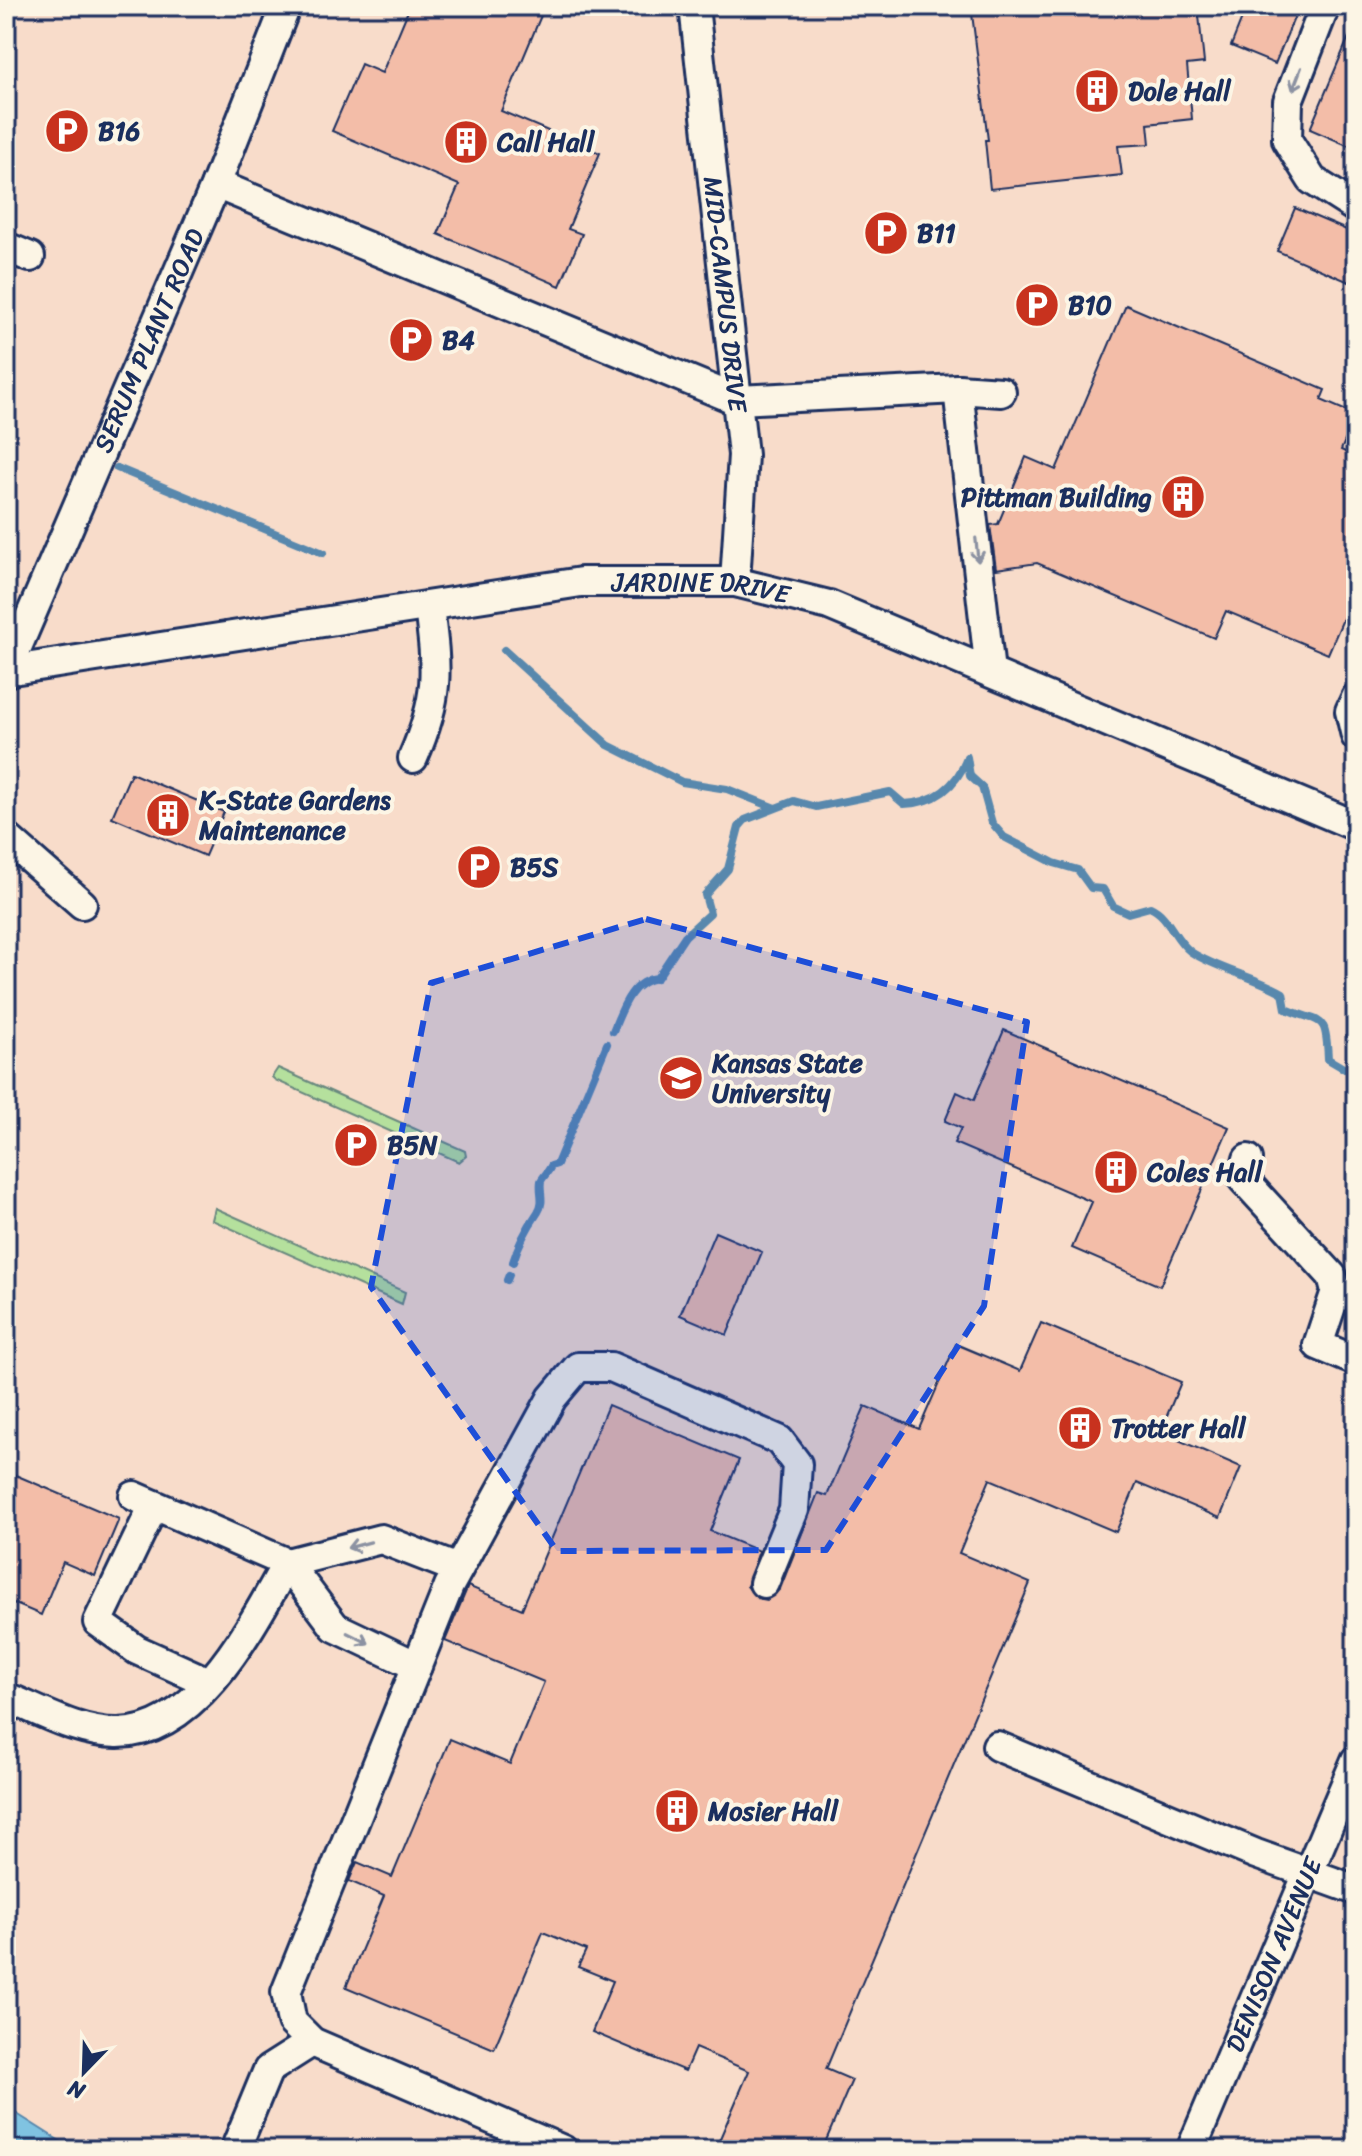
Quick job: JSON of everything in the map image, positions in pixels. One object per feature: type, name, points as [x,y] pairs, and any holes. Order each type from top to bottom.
[{"type":"street","name":"SERUM PLANT ROAD","points":[[6,672],[22,642],[216,184],[286,6]]},
{"type":"street","name":"MID-CAMPUS DRIVE","points":[[694,6],[743,455],[735,582]]},
{"type":"street","points":[[1325,6],[1288,101],[1287,140],[1312,180],[1356,208]]},
{"type":"street","points":[[216,184],[737,400],[958,389],[1001,392]]},
{"type":"street","points":[[958,389],[990,672]]},
{"type":"street","name":"JARDINE DRIVE","points":[[6,672],[581,582],[735,582],[829,605],[990,672],[1227,757],[1356,826]]},
{"type":"street","points":[[413,758],[429,722],[437,671],[429,607]]},
{"type":"street","points":[[1356,698],[1350,711],[1356,736]]},
{"type":"street","points":[[6,837],[82,904]]},
{"type":"street","points":[[1248,1159],[1243,1179],[1332,1276],[1336,1291],[1318,1345],[1356,1361]]},
{"type":"street","points":[[563,2150],[312,2042],[292,2022],[286,1992],[458,1569],[552,1398],[578,1367],[611,1367],[779,1440],[797,1464],[794,1510],[764,1583]]},
{"type":"street","points":[[208,1682],[137,1650],[98,1622],[144,1500],[287,1563],[335,1627],[417,1666]]},
{"type":"street","points":[[6,1697],[79,1728],[118,1734],[169,1719],[235,1655],[287,1563],[381,1539],[458,1569]]},
{"type":"street","points":[[997,1746],[1256,1854],[1356,1890]]},
{"type":"street","name":"DENISON AVENUE","points":[[1191,2150],[1356,1760]]},
{"type":"street","points":[[235,2150],[268,2070],[312,2042]]},
{"type":"highlighted area","points":[[646,919],[1027,1022],[984,1306],[826,1550],[557,1551],[371,1287],[431,983]]},
{"type":"shaded area","name":"Kansas State University","points":[[6,6],[1356,6],[1356,2150],[6,2150]]},
{"type":"green space","points":[[278,1068],[465,1151],[466,1156],[459,1162],[275,1080],[272,1077]]},
{"type":"green space","points":[[215,1208],[405,1292],[402,1304],[212,1220]]},
{"type":"water","points":[[6,2107],[74,2150],[6,2150]]},
{"type":"building","name":"Call Hall","points":[[410,6],[545,6],[501,111],[600,153],[568,229],[582,234],[560,286],[438,234],[459,185],[332,131],[361,64],[382,73]]},
{"type":"building","name":"Dole Hall","points":[[971,6],[1198,6],[1204,63],[1187,65],[1192,119],[1148,124],[1150,144],[1118,146],[1122,175],[990,189],[985,140],[988,140]]},
{"type":"building","points":[[1247,6],[1299,6],[1275,64],[1231,46]]},
{"type":"building","points":[[1356,20],[1356,149],[1310,129]]},
{"type":"building","points":[[1295,208],[1356,234],[1356,285],[1277,251]]},
{"type":"building","name":"Pittman Building","points":[[1126,305],[1325,390],[1321,400],[1356,415],[1341,450],[1356,457],[1356,589],[1328,654],[1226,611],[1214,638],[1037,563],[996,569],[990,525],[998,524],[1026,457],[1056,470]]},
{"type":"building","name":"K-State Gardens Maintenance","points":[[131,773],[224,812],[205,856],[112,817]]},
{"type":"building","name":"Coles Hall","points":[[1004,1030],[1229,1127],[1160,1286],[1072,1248],[1092,1202],[954,1143],[961,1128],[945,1121],[957,1092],[974,1100]]},
{"type":"building","points":[[715,1232],[762,1252],[727,1335],[680,1315]]},
{"type":"building","name":"Mosier Hall","points":[[1041,1323],[1181,1382],[1160,1432],[1241,1467],[1220,1518],[1137,1483],[1116,1532],[990,1479],[959,1553],[1030,1583],[826,2069],[852,2080],[822,2150],[715,2150],[749,2071],[695,2048],[685,2071],[592,2032],[613,1981],[578,1967],[586,1950],[543,1932],[494,2049],[346,1987],[384,1896],[349,1881],[357,1862],[392,1877],[450,1739],[510,1764],[544,1682],[445,1641],[468,1586],[522,1609],[608,1405],[739,1460],[710,1531],[759,1551],[747,1586],[757,1598],[767,1600],[780,1589],[818,1493],[827,1496],[865,1406],[919,1429],[956,1344],[1020,1371]]},
{"type":"building","points":[[6,1471],[119,1519],[95,1576],[63,1562],[41,1615],[6,1600]]},
{"type":"waterway","points":[[117,468],[323,553]]},
{"type":"waterway","points":[[504,650],[608,745],[682,782],[727,789],[775,808]]},
{"type":"waterway","points":[[967,757],[970,776],[982,787],[992,823],[1004,837],[1054,863],[1078,870],[1091,888],[1103,889],[1113,906],[1128,913],[1150,907],[1157,911],[1191,952],[1283,993],[1286,1009],[1320,1022],[1326,1034],[1328,1059],[1345,1069],[1356,1064]]},
{"type":"waterway","points":[[613,1031],[634,991],[648,980],[657,978],[685,936],[710,913],[705,895],[728,869],[739,827],[745,820],[794,801],[816,807],[890,792],[904,804],[915,803],[943,792],[957,777],[967,758]]},
{"type":"waterway","points":[[513,1262],[540,1208],[541,1181],[551,1166],[557,1164],[607,1044]]},
{"type":"waterway","points":[[507,1280],[509,1275]]},
{"type":"place","name":"Dole Hall","points":[[1097,91]]},
{"type":"place","name":"B16","points":[[67,131]]},
{"type":"place","name":"Call Hall","points":[[466,142]]},
{"type":"place","name":"B11","points":[[886,233]]},
{"type":"place","name":"B10","points":[[1037,305]]},
{"type":"place","name":"B4","points":[[411,340]]},
{"type":"place","name":"Pittman Building","points":[[1183,497]]},
{"type":"place","name":"K-State Gardens Maintenance","points":[[168,815]]},
{"type":"place","name":"B5S","points":[[479,867]]},
{"type":"place","name":"Kansas State University","points":[[681,1078]]},
{"type":"place","name":"B5N","points":[[356,1145]]},
{"type":"place","name":"Coles Hall","points":[[1116,1172]]},
{"type":"place","name":"Trotter Hall","points":[[1080,1428]]},
{"type":"place","name":"Mosier Hall","points":[[677,1811]]}]
